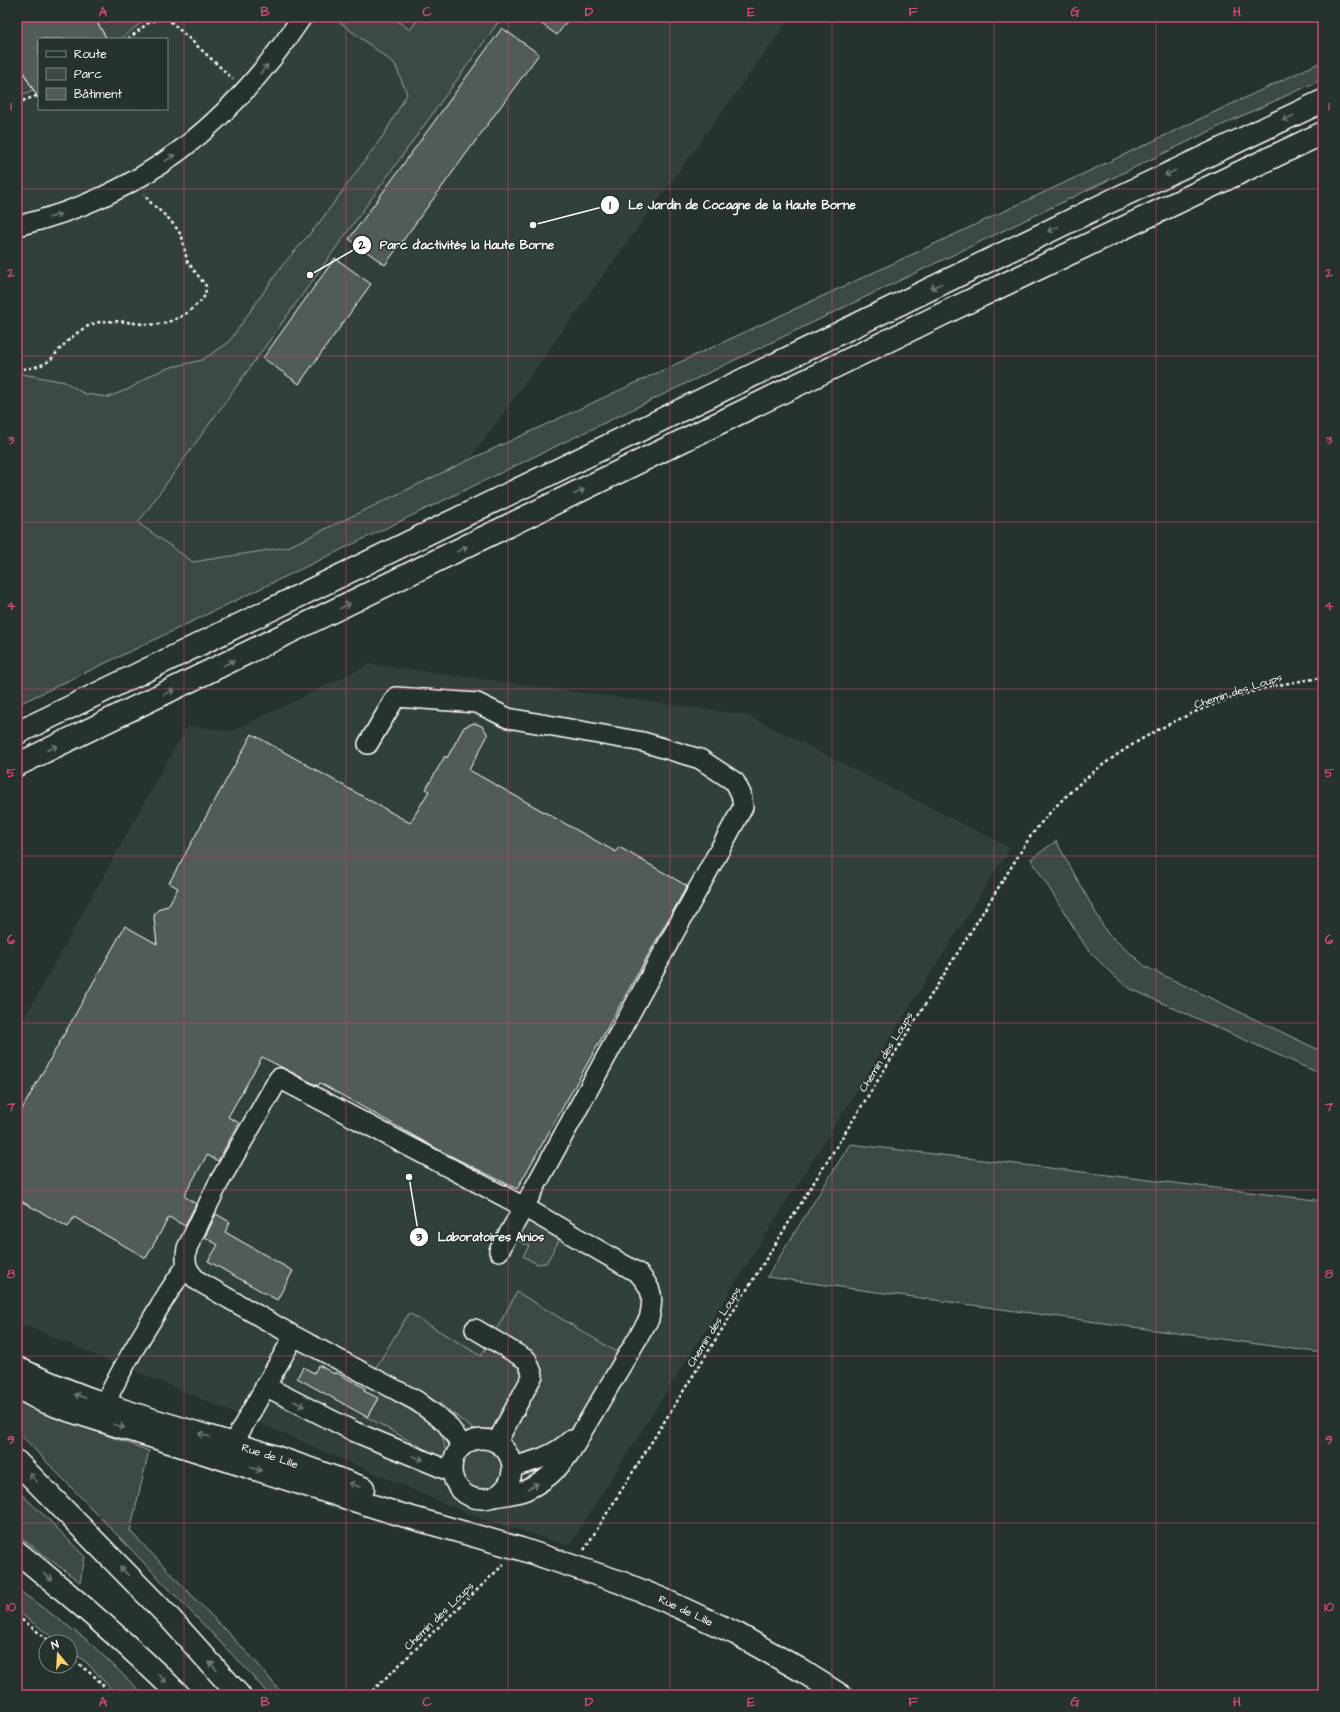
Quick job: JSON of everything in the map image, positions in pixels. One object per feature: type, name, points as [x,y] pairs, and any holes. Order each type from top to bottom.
[{"type":"main road","points":[[17,733],[1109,202],[1323,101]]},
{"type":"main road","points":[[17,765],[180,687],[955,308],[1323,133]]},
{"type":"main road","points":[[17,727],[88,699]]},
{"type":"main road","name":"Rue de Lille","points":[[17,1368],[61,1389],[228,1452]]},
{"type":"main road","name":"Rue de Lille","points":[[17,1388],[68,1410],[344,1481],[521,1549],[641,1590],[719,1625],[799,1668],[840,1695]]},
{"type":"main road","points":[[17,1462],[162,1610],[239,1695]]},
{"type":"main road","points":[[17,1552],[60,1586],[146,1662],[179,1695]]},
{"type":"street","points":[[17,226],[76,208],[98,199],[137,180],[176,154],[202,134],[237,85],[269,62],[302,17]]},
{"type":"street","points":[[368,744],[396,697],[477,703],[508,718],[643,742],[700,759],[735,782],[740,794],[742,807],[499,1251]]},
{"type":"street","points":[[104,1404],[117,1377],[133,1350],[175,1280],[186,1266],[187,1248],[218,1184],[279,1078],[524,1207],[638,1273],[651,1290],[653,1304],[650,1319],[571,1452],[547,1478],[525,1490],[485,1500],[474,1499],[464,1494],[457,1487],[451,1466],[454,1456],[469,1441],[479,1438],[490,1439],[497,1442],[507,1451],[512,1461],[510,1482],[504,1491],[495,1497]]},
{"type":"street","points":[[186,1266],[198,1281],[294,1336],[417,1401],[446,1423],[463,1446]]},
{"type":"street","points":[[475,1329],[527,1360],[533,1375],[497,1442]]},
{"type":"street","points":[[228,1452],[294,1336]]},
{"type":"street","points":[[265,1386],[355,1432],[452,1472]]},
{"type":"street","points":[[512,1466],[541,1459],[553,1454],[583,1430]]},
{"type":"path","points":[[129,38],[147,24],[162,17]]},
{"type":"path","points":[[166,17],[237,85]]},
{"type":"path","points":[[17,102],[38,95]]},
{"type":"path","points":[[17,369],[34,367],[49,360],[70,338],[83,329],[97,323],[116,320],[143,324],[162,323],[178,318],[194,308],[204,298],[206,286],[187,261],[182,237],[169,219],[149,201],[137,180]]},
{"type":"path","name":"Chemin des Loups","points":[[576,1567],[589,1540],[1030,837],[1043,820],[1061,800],[1084,779],[1139,741],[1168,725],[1208,706],[1284,683],[1323,678]]},
{"type":"path","name":"Chemin des Loups","points":[[368,1695],[521,1549]]},
{"type":"path","points":[[17,1616],[41,1634]]},
{"type":"path","points":[[78,1663],[95,1676],[112,1695]]},
{"type":"shaded area","points":[[17,17],[791,17],[469,460],[288,547],[193,562],[138,523],[17,442]]},
{"type":"shaded area","points":[[370,664],[747,715],[1010,848],[569,1546],[471,1515],[261,1424],[17,1322],[17,1031],[187,726],[233,731]]},
{"type":"green space","points":[[94,17],[149,17],[121,38],[106,38]]},
{"type":"green space","points":[[333,17],[392,17],[410,30],[420,17],[502,17],[138,523],[193,562],[288,547],[469,460],[894,263],[1323,61],[1323,79],[1235,119],[17,705],[17,373],[65,382],[85,394],[108,397],[129,389],[151,375],[168,368],[202,360],[228,343],[282,266],[319,223],[385,133],[407,94],[395,64]]},
{"type":"green space","points":[[17,61],[33,90],[17,97]]},
{"type":"green space","points":[[1056,841],[1107,933],[1146,967],[1323,1052],[1323,1075],[1131,989],[1115,977],[1088,950],[1031,859]]},
{"type":"green space","points":[[850,1144],[1323,1201],[1323,1353],[767,1277]]},
{"type":"green space","points":[[528,1220],[560,1239],[546,1263],[537,1264],[523,1256],[529,1246],[514,1239]]},
{"type":"green space","points":[[517,1292],[620,1354],[567,1436],[526,1457],[520,1454],[508,1439],[540,1375],[495,1332]]},
{"type":"green space","points":[[409,1313],[481,1356],[488,1344],[527,1369],[497,1426],[490,1429],[479,1430],[472,1428],[439,1403],[375,1369]]},
{"type":"green space","points":[[381,1393],[435,1425],[443,1439],[446,1455],[439,1457],[367,1417]]},
{"type":"green space","points":[[17,1400],[25,1405],[149,1451],[130,1531],[257,1663],[283,1695],[269,1695],[250,1673],[17,1431]]},
{"type":"green space","points":[[482,1447],[497,1453],[503,1468],[497,1483],[482,1489],[467,1483],[461,1468],[467,1453]]},
{"type":"green space","points":[[17,1490],[85,1557],[80,1582],[17,1535]]},
{"type":"green space","points":[[17,1589],[87,1640],[144,1695],[117,1695],[87,1663],[78,1656],[78,1634],[48,1634],[17,1611]]},
{"type":"building","points":[[17,17],[94,17],[106,38],[38,38],[38,98],[17,61]]},
{"type":"building","points":[[532,17],[570,17],[557,35]]},
{"type":"building","points":[[502,28],[539,54],[385,265],[349,239]]},
{"type":"building","points":[[335,258],[371,284],[299,384],[263,358]]},
{"type":"building","points":[[474,723],[482,726],[487,733],[487,737],[469,770],[616,852],[619,847],[687,886],[517,1189],[439,1150],[320,1083],[318,1086],[262,1057],[228,1117],[239,1123],[218,1161],[207,1155],[184,1196],[196,1204],[185,1226],[169,1217],[146,1258],[74,1217],[68,1227],[17,1199],[17,1118],[125,926],[157,944],[154,918],[155,913],[160,908],[168,906],[178,888],[169,883],[252,734],[410,823],[429,791],[426,789],[445,756],[447,758],[464,727]]},
{"type":"building","points":[[216,1214],[230,1222],[225,1232],[293,1271],[277,1300],[208,1261],[218,1245],[205,1237]]},
{"type":"building","points":[[319,1365],[334,1374],[335,1372],[365,1388],[364,1391],[378,1398],[367,1417],[297,1378],[303,1367],[314,1373]]},
{"type":"place","name":"Le Jardin de Cocagne de la Haute Borne","points":[[533,225]]},
{"type":"place","name":"Parc d'activités la Haute Borne","points":[[310,275]]},
{"type":"place","name":"Laboratoires Anios","points":[[409,1177]]}]
